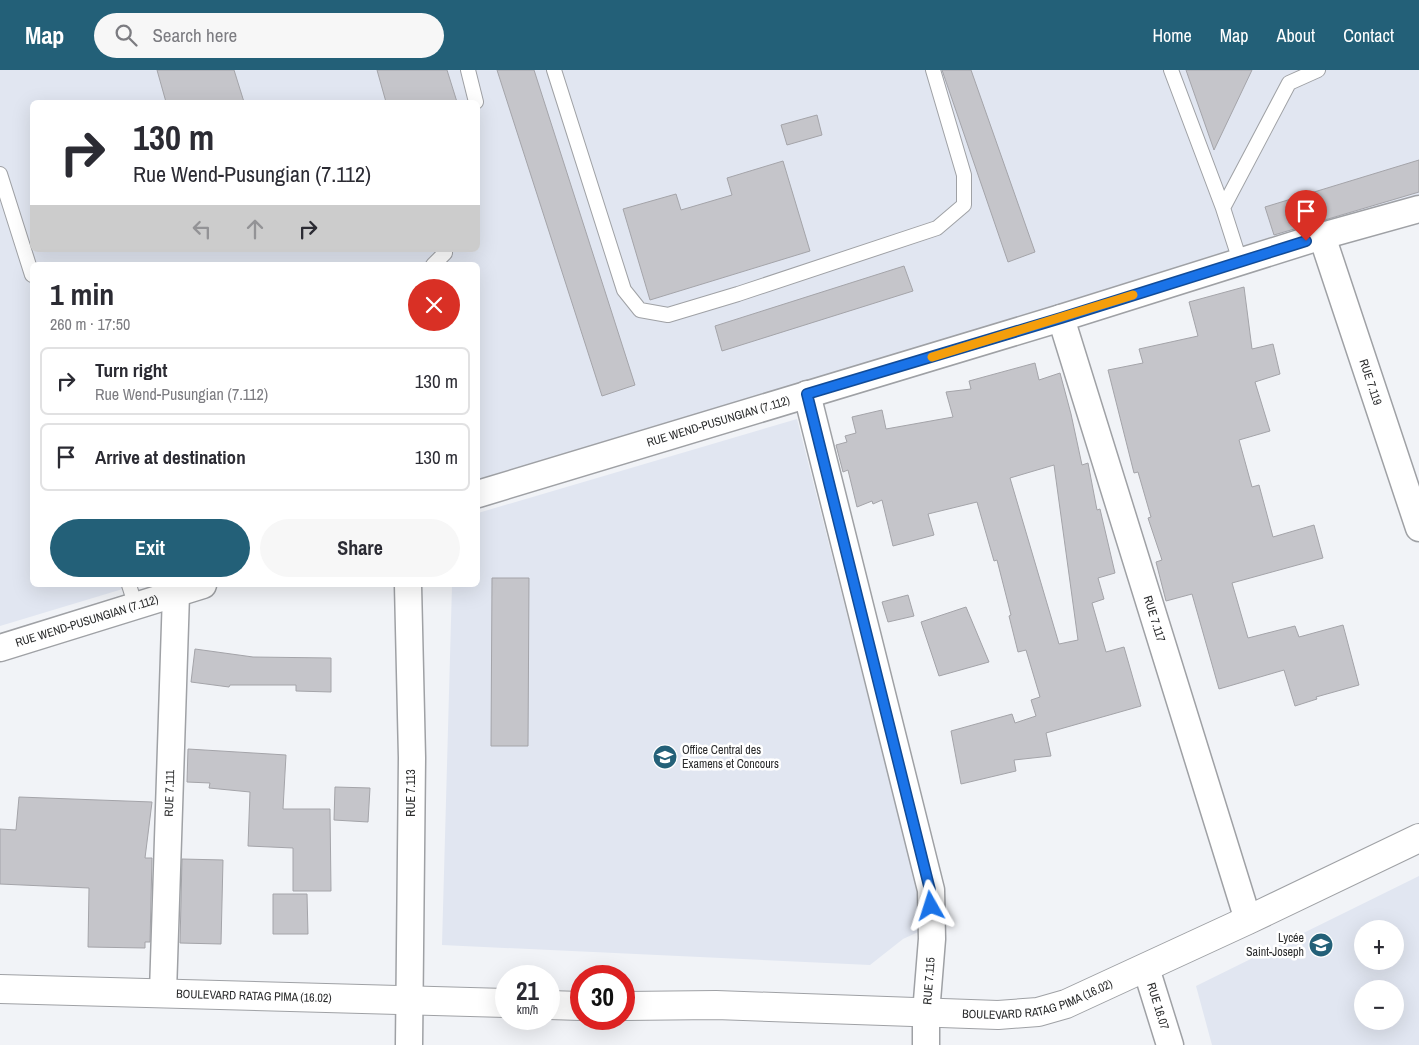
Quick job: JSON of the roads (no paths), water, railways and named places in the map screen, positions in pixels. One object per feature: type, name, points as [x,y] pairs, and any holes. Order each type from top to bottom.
[{"type":"street","name":"RUE WEND-PUSUNGIAN (7.112)","points":[[480,493],[1061,318],[1322,236],[1419,209]]},
{"type":"street","name":"RUE 7.119","points":[[1322,236],[1419,528]]},
{"type":"street","name":"RUE 7.117","points":[[1061,318],[1248,920]]},
{"type":"street","name":"RUE 7.115","points":[[807,394],[930,890],[932,939],[926,1013],[926,1045]]},
{"type":"street","name":"RUE WEND-PUSUNGIAN (7.112)","points":[[0,648],[132,596],[176,594],[197,587]]},
{"type":"street","name":"RUE 7.113","points":[[408,587],[412,758],[409,1045]]},
{"type":"street","name":"RUE 7.111","points":[[163,992],[176,594]]},
{"type":"street","name":"BOULEVARD RATAG PIMA (16.02)","points":[[635,1006],[716,1005],[998,1015],[1038,1012],[1066,1004],[1146,968],[1419,838]]},
{"type":"street","name":"RUE 16.07","points":[[1146,968],[1170,1045]]},
{"type":"street","name":"BOULEVARD RATAG PIMA (16.02)","points":[[0,989],[163,992],[495,1004]]},
{"type":"lane","points":[[468,70],[476,100]]},
{"type":"lane","points":[[554,70],[624,290],[640,310],[668,315],[738,294],[937,228],[964,205],[964,175],[933,70]]},
{"type":"lane","points":[[1171,70],[1223,208],[1240,261]]},
{"type":"lane","points":[[1223,208],[1290,83],[1318,70]]},
{"type":"lane","points":[[0,174],[30,269]]},
{"type":"lane","points":[[436,262],[445,252]]},
{"type":"place","name":"Office Central des Examens et Concours","points":[[665,757]]},
{"type":"place","name":"Lycée Saint-Joseph","points":[[1321,945]]}]
